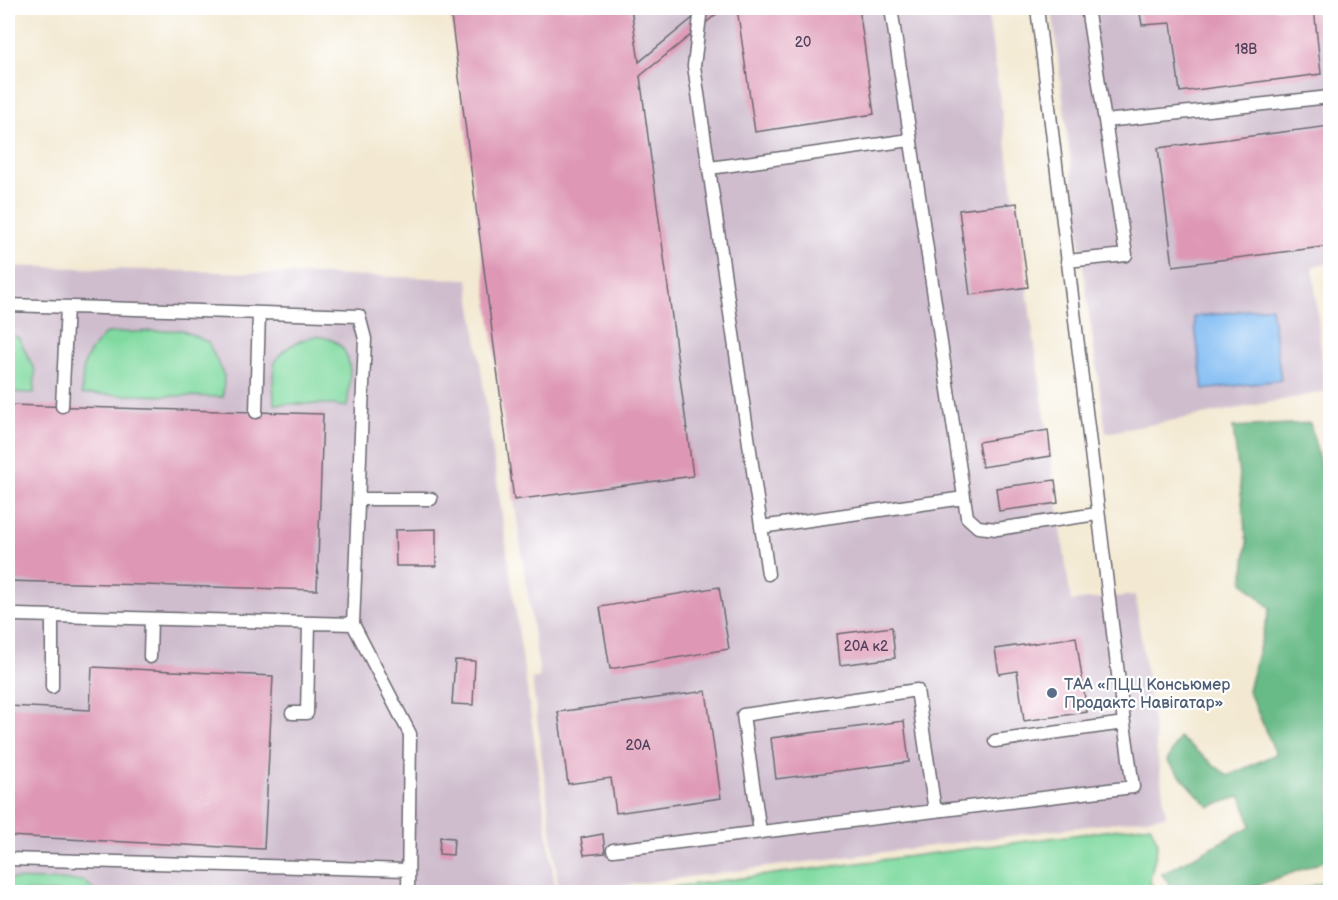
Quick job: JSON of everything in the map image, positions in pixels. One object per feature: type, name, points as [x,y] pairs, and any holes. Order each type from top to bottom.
[{"type":"lane","points":[[701,8],[694,66],[768,574]]},
{"type":"lane","points":[[891,8],[967,517],[978,527],[997,529],[1097,514]]},
{"type":"lane","points":[[613,850],[1133,787],[1097,514],[1036,8]]},
{"type":"lane","points":[[1067,261],[1126,255],[1087,8]]},
{"type":"lane","points":[[1105,121],[1330,97]]},
{"type":"lane","points":[[710,168],[910,140]]},
{"type":"lane","points":[[8,305],[359,316],[365,339],[353,624],[410,734],[408,892]]},
{"type":"lane","points":[[62,406],[67,307]]},
{"type":"lane","points":[[256,412],[259,313]]},
{"type":"lane","points":[[761,527],[964,498]]},
{"type":"lane","points":[[358,499],[431,499]]},
{"type":"lane","points":[[16,615],[353,624]]},
{"type":"lane","points":[[52,616],[52,687]]},
{"type":"lane","points":[[150,657],[151,619]]},
{"type":"lane","points":[[291,713],[307,714],[309,623]]},
{"type":"lane","points":[[760,832],[743,716],[917,690],[935,811]]},
{"type":"lane","points":[[995,741],[1124,723]]},
{"type":"lane","points":[[8,859],[408,870]]},
{"type":"shaded area","points":[[450,8],[987,8],[1071,601],[1135,595],[1166,816],[559,892],[532,679],[540,677],[514,500]]},
{"type":"shaded area","points":[[1052,8],[1330,8],[1330,263],[1313,266],[1325,392],[1106,433],[1087,299]]},
{"type":"shaded area","points":[[8,266],[468,279],[556,892],[8,892]]},
{"type":"green space","points":[[181,330],[208,342],[224,376],[223,397],[82,394],[86,360],[106,333]]},
{"type":"green space","points":[[8,333],[19,338],[35,371],[34,393],[8,392]]},
{"type":"green space","points":[[316,336],[334,341],[346,354],[350,371],[347,407],[326,404],[274,404],[273,375],[276,360],[291,346]]},
{"type":"green space","points":[[1310,423],[1330,503],[1330,859],[1240,892],[1175,892],[1162,874],[1251,826],[1241,796],[1209,807],[1167,761],[1179,737],[1228,776],[1276,754],[1248,690],[1270,608],[1243,582],[1247,543],[1233,427]]},
{"type":"green space","points":[[1150,825],[1158,843],[1150,880],[1154,892],[635,892]]},
{"type":"green space","points":[[8,879],[84,881],[96,892],[8,892]]},
{"type":"green space","points":[[1330,880],[1330,892],[1293,892]]},
{"type":"water","points":[[1271,307],[1281,380],[1203,390],[1194,317]]},
{"type":"building","points":[[450,8],[631,8],[639,62],[705,8],[724,8],[640,76],[693,476],[514,500]]},
{"type":"building","points":[[737,8],[859,8],[874,114],[755,132]]},
{"type":"building","points":[[1139,8],[1314,8],[1321,74],[1180,92],[1171,23],[1142,25]]},
{"type":"building","points":[[1330,126],[1330,246],[1173,266],[1158,148]]},
{"type":"building","points":[[1017,203],[1028,287],[970,295],[959,210]]},
{"type":"building","points":[[8,405],[323,414],[317,590],[8,581]]},
{"type":"building","points":[[1048,430],[1051,456],[982,467],[978,442]]},
{"type":"building","points":[[1055,480],[1058,503],[999,511],[996,488]]},
{"type":"building","points":[[436,529],[436,566],[396,566],[395,530]]},
{"type":"building","points":[[719,587],[729,649],[610,669],[600,607]]},
{"type":"building","points":[[892,627],[895,658],[840,665],[837,634]]},
{"type":"building","name":"ТАА «ПЦЦ Консьюмер Продактс Навігатар»","points":[[1076,637],[1087,712],[1024,721],[1017,671],[999,674],[995,649]]},
{"type":"building","points":[[455,660],[475,661],[473,705],[452,704]]},
{"type":"building","points":[[92,667],[273,676],[264,849],[8,836],[8,706],[90,710]]},
{"type":"building","points":[[706,691],[721,798],[616,813],[611,778],[568,784],[558,712]]},
{"type":"building","points":[[904,721],[909,762],[776,779],[771,738]]},
{"type":"building","points":[[603,834],[605,853],[584,855],[581,838]]},
{"type":"building","points":[[440,837],[454,838],[453,855],[439,854]]},
{"type":"place","name":"ТАА «ПЦЦ Консьюмер Продактс Навігатар»","points":[[1052,693]]}]
